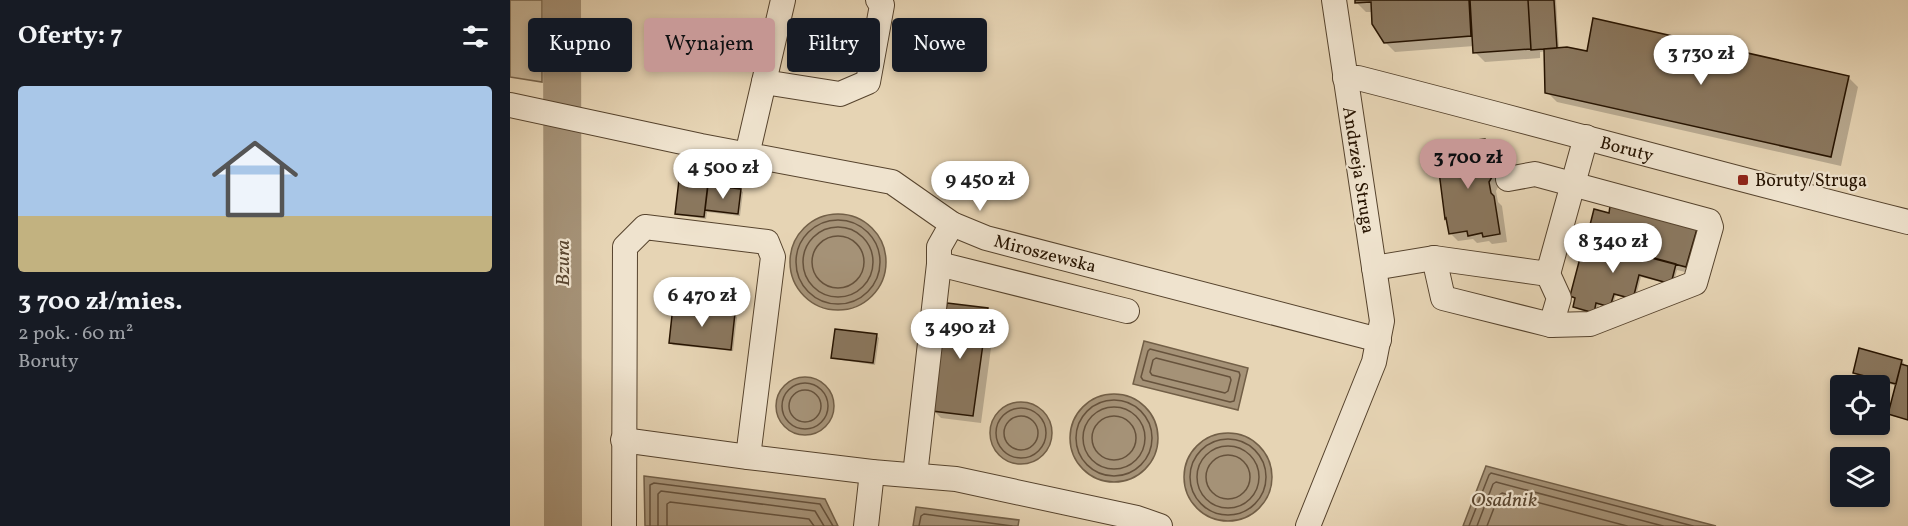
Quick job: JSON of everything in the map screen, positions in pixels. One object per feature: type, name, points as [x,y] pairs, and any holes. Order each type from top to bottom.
[{"type":"street","points":[[747,155],[783,0]]},
{"type":"street","points":[[765,82],[840,94],[867,82],[882,5],[878,0]]},
{"type":"street","name":"Andrzeja Struga","points":[[1308,526],[1374,362],[1382,321],[1334,0]]},
{"type":"street","name":"Boruty","points":[[1345,78],[1359,78],[1908,222]]},
{"type":"street","name":"Miroszewska","points":[[510,105],[747,155],[892,182],[952,224],[986,238],[1379,340]]},
{"type":"street","points":[[1551,325],[1559,298],[1548,274],[1586,137]]},
{"type":"street","points":[[1434,258],[1443,298],[1551,325],[1590,324],[1695,283],[1711,227],[1708,221],[1535,174],[1508,179]]},
{"type":"street","points":[[915,475],[939,247],[952,224]]},
{"type":"street","points":[[624,526],[625,247],[645,227],[767,242],[773,256],[748,457]]},
{"type":"street","points":[[1374,268],[1434,258],[1548,274]]},
{"type":"street","points":[[939,264],[1127,310]]},
{"type":"street","points":[[623,440],[872,472],[956,479],[1137,518],[1157,526]]},
{"type":"street","points":[[866,526],[872,472]]},
{"type":"shaded area","points":[[510,0],[542,0],[542,18],[528,18],[528,72],[542,72],[542,82],[510,77]]},
{"type":"water","points":[[838,214],[856,217],[872,228],[883,244],[886,262],[883,280],[872,296],[856,307],[838,310],[820,307],[804,296],[793,280],[790,262],[793,244],[804,228],[820,217]]},
{"type":"water","points":[[1144,341],[1248,368],[1238,410],[1133,384]]},
{"type":"water","points":[[799,377],[811,377],[826,385],[834,400],[834,412],[826,427],[811,435],[799,435],[784,427],[776,412],[776,400],[784,385]]},
{"type":"water","points":[[1114,394],[1139,401],[1151,413],[1158,438],[1151,463],[1139,475],[1114,482],[1089,475],[1077,463],[1070,438],[1077,413],[1089,401]]},
{"type":"water","points":[[1021,402],[1038,407],[1043,411],[1047,416],[1052,433],[1047,450],[1043,455],[1038,459],[1021,464],[1004,459],[999,455],[995,450],[990,433],[995,416],[999,411],[1004,407]]},
{"type":"water","points":[[1219,433],[1237,433],[1253,440],[1265,452],[1272,468],[1272,486],[1265,502],[1253,514],[1237,521],[1219,521],[1203,514],[1191,502],[1184,486],[1184,468],[1191,452],[1203,440]]},
{"type":"water","name":"Osadnik","points":[[1486,466],[1716,526],[1463,526]]},
{"type":"water","points":[[644,476],[825,499],[838,526],[645,526]]},
{"type":"water","points":[[916,507],[1019,520],[1018,526],[913,526]]},
{"type":"building","points":[[1355,0],[1469,0],[1471,36],[1384,43],[1372,24],[1371,2],[1355,3]]},
{"type":"building","points":[[1470,0],[1528,0],[1531,49],[1473,53]]},
{"type":"building","points":[[1528,0],[1554,0],[1557,48],[1531,50]]},
{"type":"building","points":[[1593,18],[1849,76],[1831,157],[1545,93],[1544,49],[1567,47],[1587,51]]},
{"type":"building","points":[[1485,139],[1492,177],[1489,182],[1491,193],[1494,196],[1500,234],[1483,237],[1482,233],[1468,236],[1467,231],[1449,234],[1437,156],[1455,153],[1454,147],[1468,145],[1468,141]]},
{"type":"building","points":[[679,180],[708,183],[704,217],[675,214]]},
{"type":"building","points":[[708,185],[741,189],[738,214],[705,210]]},
{"type":"building","points":[[1610,206],[1697,229],[1686,267],[1586,241],[1594,209],[1609,213]]},
{"type":"building","points":[[1585,239],[1676,264],[1671,284],[1639,275],[1633,299],[1614,294],[1610,307],[1596,303],[1594,313],[1573,307],[1575,298],[1570,296]]},
{"type":"building","points":[[947,303],[988,308],[973,416],[932,411]]},
{"type":"building","points":[[673,306],[735,313],[731,350],[669,343]]},
{"type":"building","points":[[835,329],[877,334],[873,363],[831,358]]},
{"type":"building","points":[[1859,348],[1902,360],[1896,384],[1890,382],[1890,375],[1853,373]]},
{"type":"building","points":[[1901,364],[1908,366],[1908,420],[1890,415]]},
{"type":"waterway","name":"Bzura","points":[[562,0],[563,526]]},
{"type":"place","name":"Boruty/Struga","points":[[1743,180]]}]
